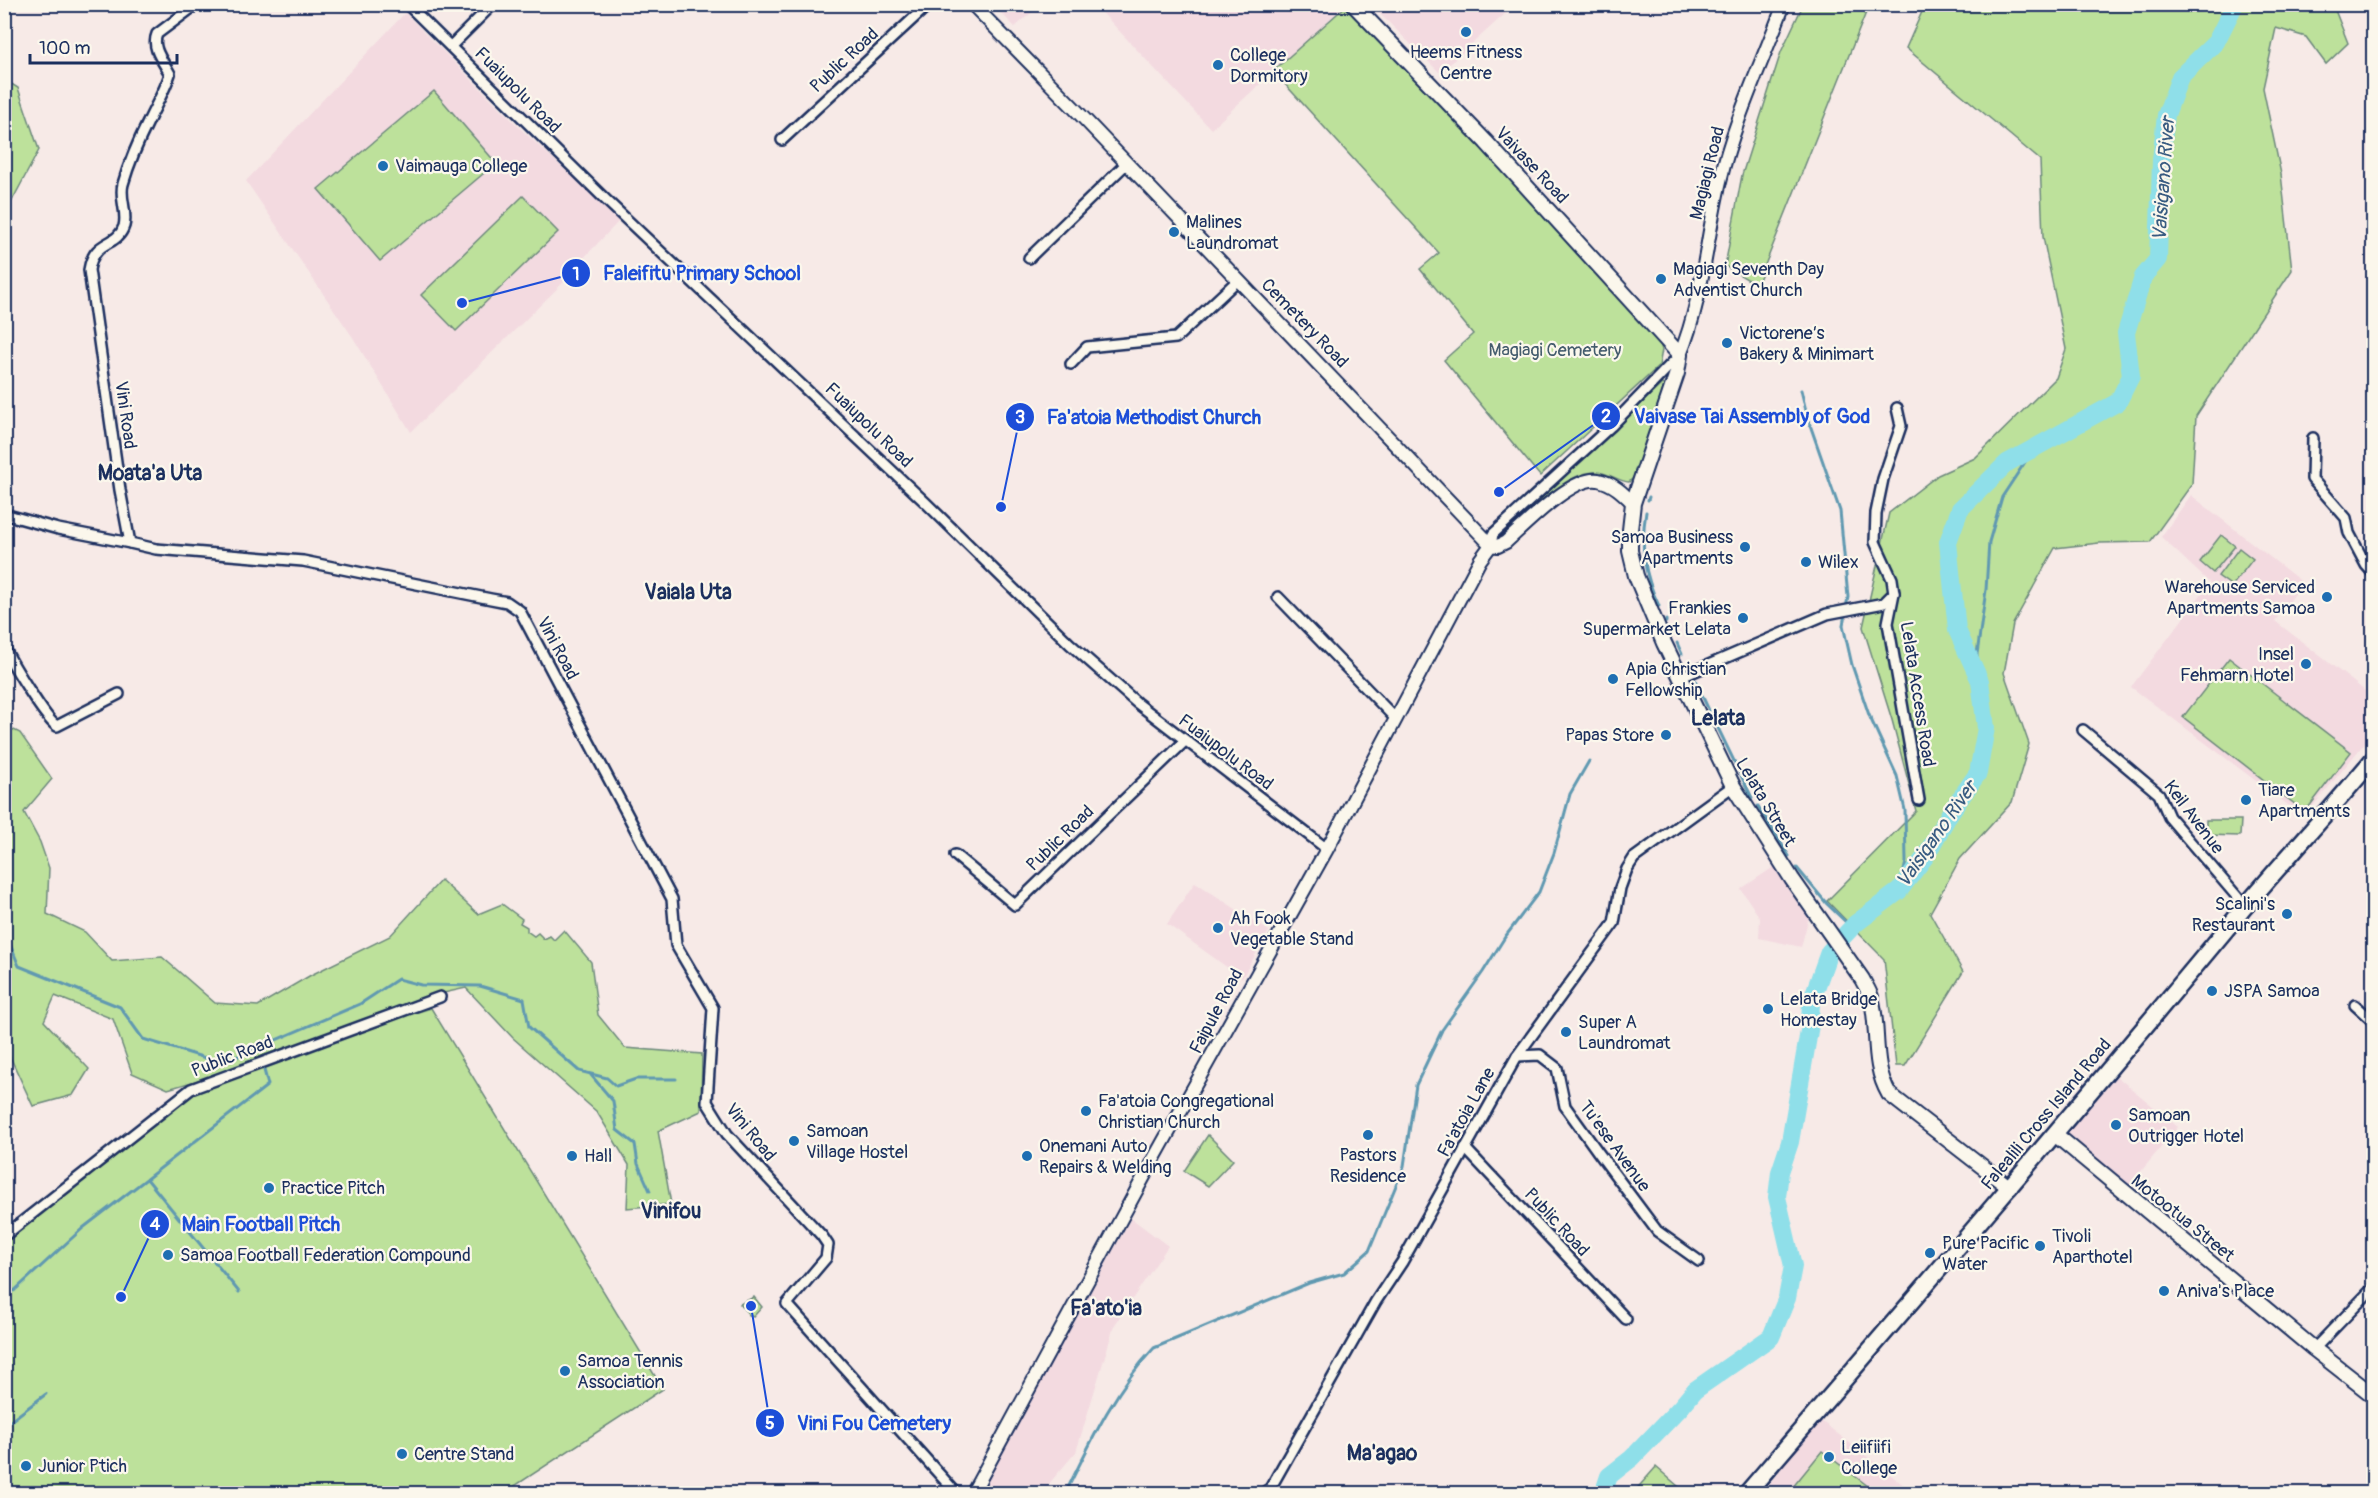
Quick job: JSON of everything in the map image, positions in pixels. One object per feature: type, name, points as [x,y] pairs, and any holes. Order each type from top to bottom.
[{"type":"main road","name":"Vaivase Road","points":[[1353,4],[1493,150],[1680,355]]},
{"type":"main road","name":"Lelata Street","points":[[1680,355],[1677,373],[1634,503],[1630,551],[1636,576],[1656,626],[1733,786],[1792,879],[1853,965],[1870,997],[1880,1080],[1889,1094],[2010,1188]]},
{"type":"main road","name":"Falealili Cross Island Road","points":[[1746,1494],[2056,1135],[2245,906],[2315,828],[2373,758]]},
{"type":"main road","name":"Motootua Street","points":[[2056,1135],[2373,1396]]},
{"type":"street","name":"Vini Road","points":[[197,4],[157,34],[155,47],[170,74],[122,186],[124,225],[116,238],[100,246],[90,260],[89,270],[120,490],[130,543],[156,549],[303,561],[507,602],[520,611],[672,899],[676,945],[712,1008],[707,1102],[727,1134],[828,1245],[826,1258],[787,1304],[957,1494]]},
{"type":"street","name":"Fuaiupolu Road","points":[[407,4],[606,200],[908,485],[1070,644],[1137,703],[1327,849]]},
{"type":"street","points":[[451,46],[493,4]]},
{"type":"street","name":"Public Road","points":[[782,140],[929,4]]},
{"type":"street","name":"Cemetery Road","points":[[972,4],[1491,545]]},
{"type":"street","name":"Magiagi Road","points":[[1680,355],[1694,315],[1701,285],[1720,181],[1784,4]]},
{"type":"street","points":[[1029,258],[1127,163]]},
{"type":"street","points":[[1071,364],[1087,347],[1176,338],[1238,280]]},
{"type":"street","points":[[1634,503],[1609,484],[1597,480],[1586,481],[1545,506],[1506,542],[1498,546],[1491,545],[1493,534],[1611,426],[1680,355]]},
{"type":"street","name":"Lelata Access Road","points":[[1897,408],[1901,426],[1883,479],[1876,513],[1875,542],[1892,579],[1894,593],[1888,623],[1919,800]]},
{"type":"street","points":[[2313,438],[2312,479],[2346,518],[2349,533],[2373,574]]},
{"type":"street","points":[[4,514],[58,529],[130,543]]},
{"type":"street","name":"Faipule Road","points":[[972,1494],[1142,1180],[1327,849],[1481,557],[1491,545]]},
{"type":"street","name":"Lelata Access Road","points":[[1681,677],[1827,614],[1884,603],[1894,593]]},
{"type":"street","points":[[1278,597],[1395,718]]},
{"type":"street","points":[[4,647],[11,663],[35,696],[50,723],[57,726],[119,694]]},
{"type":"street","name":"Keil Avenue","points":[[2083,730],[2159,794],[2169,817],[2245,906]]},
{"type":"street","name":"Public Road","points":[[955,855],[1015,904],[1185,741]]},
{"type":"street","name":"Fa'atoia Lane","points":[[1268,1493],[1376,1302],[1402,1263],[1517,1056],[1614,922],[1620,888],[1634,858],[1733,786]]},
{"type":"street","name":"Public Road","points":[[4,1236],[191,1089],[440,997]]},
{"type":"street","points":[[2355,1005],[2373,1022]]},
{"type":"street","name":"Tu'ese Avenue","points":[[1517,1056],[1540,1055],[1557,1068],[1565,1106],[1598,1152],[1657,1231],[1700,1261]]},
{"type":"street","name":"Public Road","points":[[1465,1148],[1626,1319]]},
{"type":"street","points":[[2314,1349],[2373,1287]]},
{"type":"shaded area","points":[[993,5],[1040,5],[1015,27]]},
{"type":"shaded area","points":[[1095,5],[1346,5],[1211,129]]},
{"type":"shaded area","points":[[1371,5],[1502,5],[1507,12],[1440,73]]},
{"type":"shaded area","points":[[405,13],[524,132],[620,220],[575,267],[575,271],[411,432],[352,336],[246,181]]},
{"type":"shaded area","name":"Insel Fehmarn Hotel","points":[[2191,495],[2303,583],[2275,621],[2373,697],[2373,733],[2304,817],[2131,687],[2210,583],[2161,537]]},
{"type":"shaded area","points":[[1778,864],[1810,913],[1801,947],[1759,938],[1760,918],[1741,889]]},
{"type":"shaded area","name":"Ah Fook Vegetable Stand","points":[[1195,882],[1269,931],[1242,978],[1167,924]]},
{"type":"shaded area","points":[[2115,1075],[2178,1127],[2127,1188],[2063,1135]]},
{"type":"shaded area","points":[[1131,1218],[1168,1246],[1114,1326],[1076,1452],[1041,1493],[980,1493]]},
{"type":"shaded area","name":"Leiifiifi College","points":[[1820,1420],[1914,1493],[1761,1494]]},
{"type":"green space","name":"Magiagi Cemetery","points":[[1347,5],[1452,113],[1657,335],[1662,350],[1659,366],[1540,476],[1444,360],[1473,334],[1420,269],[1439,253],[1273,71]]},
{"type":"green space","points":[[1803,5],[1869,5],[1757,285],[1725,266],[1742,175],[1781,52]]},
{"type":"green space","points":[[1925,5],[2333,5],[2348,43],[2326,64],[2306,37],[2276,28],[2263,88],[2281,174],[2292,270],[2196,416],[2192,484],[2150,542],[2099,543],[2055,548],[2013,624],[2004,673],[2029,744],[2012,802],[1960,859],[1930,913],[1963,972],[1905,1066],[1896,1066],[1884,959],[1827,901],[1916,811],[1892,720],[1863,627],[1889,513],[1938,475],[1975,458],[2056,378],[2066,349],[2043,237],[2040,160],[1906,48]]},
{"type":"green space","points":[[5,80],[18,88],[39,150],[5,214]]},
{"type":"green space","points":[[434,91],[496,163],[380,261],[318,189]]},
{"type":"green space","points":[[523,196],[558,232],[456,331],[421,295]]},
{"type":"green space","points":[[1662,384],[1666,386],[1633,478],[1629,482],[1599,472],[1581,475],[1557,488],[1513,528],[1503,536],[1501,535]]},
{"type":"green space","points":[[2221,535],[2235,546],[2213,573],[2200,562]]},
{"type":"green space","points":[[2239,548],[2253,559],[2232,586],[2218,576]]},
{"type":"green space","points":[[2229,658],[2351,752],[2305,812],[2183,717]]},
{"type":"green space","points":[[4,725],[20,733],[52,779],[24,812],[40,842],[49,868],[47,914],[85,932],[112,961],[162,957],[215,1003],[258,1006],[311,975],[390,936],[441,880],[478,914],[502,904],[522,919],[520,923],[527,927],[527,931],[534,936],[538,933],[544,939],[550,936],[554,940],[564,930],[591,962],[598,1015],[625,1048],[702,1054],[701,1111],[658,1131],[671,1204],[627,1208],[629,1165],[597,1112],[513,1038],[466,988],[430,996],[317,1043],[431,1008],[663,1389],[504,1493],[5,1493],[5,1236],[187,1086],[247,1066],[168,1089],[132,1073],[113,1019],[55,996],[44,1021],[89,1069],[73,1095],[33,1106],[5,1046]]},
{"type":"green space","points":[[2206,820],[2241,820],[2240,836],[2206,835]]},
{"type":"green space","points":[[1208,1135],[1233,1160],[1208,1186],[1184,1171]]},
{"type":"green space","points":[[754,1297],[762,1307],[753,1317],[740,1304]]},
{"type":"green space","points":[[1822,1451],[1877,1493],[1788,1493]]},
{"type":"green space","points":[[1656,1467],[1686,1493],[1633,1493]]},
{"type":"waterway","name":"Vaisigano River","points":[[1603,1494],[1609,1476],[1632,1458],[1695,1390],[1771,1337],[1787,1298],[1793,1266],[1777,1197],[1780,1172],[1790,1142],[1810,1025],[1811,1002],[1829,952],[1855,924],[1899,891],[1925,857],[1950,813],[1978,773],[1986,728],[1980,681],[1957,630],[1948,542],[1960,509],[2007,463],[2118,402],[2131,376],[2126,333],[2143,277],[2158,259],[2161,160],[2166,115],[2180,77],[2216,42],[2235,4]]},
{"type":"waterway","points":[[1801,390],[1808,419],[1840,511],[1848,597],[1843,625],[1852,665],[1869,715],[1897,776],[1905,810],[1906,862],[1899,891]]},
{"type":"waterway","points":[[1980,681],[1977,654],[1986,590],[1989,542],[2002,497],[2035,447]]},
{"type":"waterway","points":[[1646,512],[1643,537],[1645,560],[1650,583],[1659,606]]},
{"type":"waterway","points":[[1677,643],[1682,654]]},
{"type":"waterway","points":[[1695,680],[1712,717]]},
{"type":"waterway","points":[[1717,726],[1752,798]]},
{"type":"waterway","points":[[1065,1494],[1115,1399],[1154,1348],[1309,1283],[1344,1273],[1369,1251],[1404,1166],[1416,1085],[1442,1030],[1505,937],[1539,892],[1554,853],[1570,794],[1589,761]]},
{"type":"waterway","points":[[1758,806],[1789,856]]},
{"type":"waterway","points":[[1797,868],[1827,904],[1852,928]]},
{"type":"waterway","points":[[4,930],[19,966],[120,1007],[143,1039],[222,1063],[360,1004],[398,979],[421,985],[480,986],[524,999],[529,1027],[579,1071],[607,1078],[616,1086],[636,1079],[676,1079]]},
{"type":"waterway","points":[[14,1291],[83,1228],[268,1085],[264,1070]]},
{"type":"waterway","points":[[591,1075],[613,1101],[617,1130],[635,1144],[638,1164],[650,1191]]},
{"type":"waterway","points":[[147,1179],[239,1292]]},
{"type":"waterway","points":[[4,1426],[46,1394]]},
{"type":"place","name":"Heems Fitness Centre","points":[[1466,32]]},
{"type":"place","name":"College Dormitory","points":[[1218,65]]},
{"type":"place","name":"Vaimauga College","points":[[383,166]]},
{"type":"place","name":"Malines Laundromat","points":[[1174,232]]},
{"type":"place","name":"Magiagi Seventh Day Adventist Church","points":[[1661,279]]},
{"type":"place","name":"Faleifitu Primary School","points":[[462,303]]},
{"type":"place","name":"Victorene’s Bakery & Minimart","points":[[1727,343]]},
{"type":"place","name":"Vaivase Tai Assembly of God","points":[[1499,492]]},
{"type":"place","name":"Fa'atoia Methodist Church","points":[[1001,507]]},
{"type":"place","name":"Samoa Business Apartments","points":[[1745,547]]},
{"type":"place","name":"Wilex","points":[[1806,562]]},
{"type":"place","name":"Warehouse Serviced Apartments Samoa","points":[[2327,597]]},
{"type":"place","name":"Frankies Supermarket Lelata","points":[[1743,618]]},
{"type":"place","name":"Insel Fehmarn Hotel","points":[[2306,664]]},
{"type":"place","name":"Apia Christian Fellowship","points":[[1613,679]]},
{"type":"place","name":"Papas Store","points":[[1666,735]]},
{"type":"place","name":"Tiare Apartments","points":[[2246,800]]},
{"type":"place","name":"Scalini's Restaurant","points":[[2287,914]]},
{"type":"place","name":"Ah Fook Vegetable Stand","points":[[1218,928]]},
{"type":"place","name":"JSPA Samoa","points":[[2212,991]]},
{"type":"place","name":"Lelata Bridge Homestay","points":[[1768,1009]]},
{"type":"place","name":"Super A Laundromat","points":[[1566,1032]]},
{"type":"place","name":"Fa'atoia Congregational Christian Church","points":[[1086,1111]]},
{"type":"place","name":"Samoan Outrigger Hotel","points":[[2116,1125]]},
{"type":"place","name":"Pastors Residence","points":[[1368,1135]]},
{"type":"place","name":"Samoan Village Hostel","points":[[794,1141]]},
{"type":"place","name":"Hall","points":[[572,1156]]},
{"type":"place","name":"Onemani Auto Repairs & Welding","points":[[1027,1156]]},
{"type":"place","name":"Practice Pitch","points":[[269,1188]]},
{"type":"place","name":"Tivoli Aparthotel","points":[[2040,1246]]},
{"type":"place","name":"Pure Pacific Water","points":[[1930,1253]]},
{"type":"place","name":"Samoa Football Federation Compound","points":[[168,1255]]},
{"type":"place","name":"Aniva's Place","points":[[2164,1291]]},
{"type":"place","name":"Main Football Pitch","points":[[121,1297]]},
{"type":"place","name":"Vini Fou Cemetery","points":[[751,1306]]},
{"type":"place","name":"Samoa Tennis Association","points":[[565,1371]]},
{"type":"place","name":"Centre Stand","points":[[402,1454]]},
{"type":"place","name":"Leiifiifi College","points":[[1829,1457]]},
{"type":"place","name":"Junior Ptich","points":[[26,1466]]},
{"type":"district","name":"Moata'a Uta","points":[[150,473]]},
{"type":"district","name":"Vaiala Uta","points":[[688,592]]},
{"type":"district","name":"Lelata","points":[[1718,718]]},
{"type":"district","name":"Vinifou","points":[[671,1211]]},
{"type":"district","name":"Fa'ato'ia","points":[[1106,1308]]},
{"type":"district","name":"Ma'agao","points":[[1382,1453]]}]
